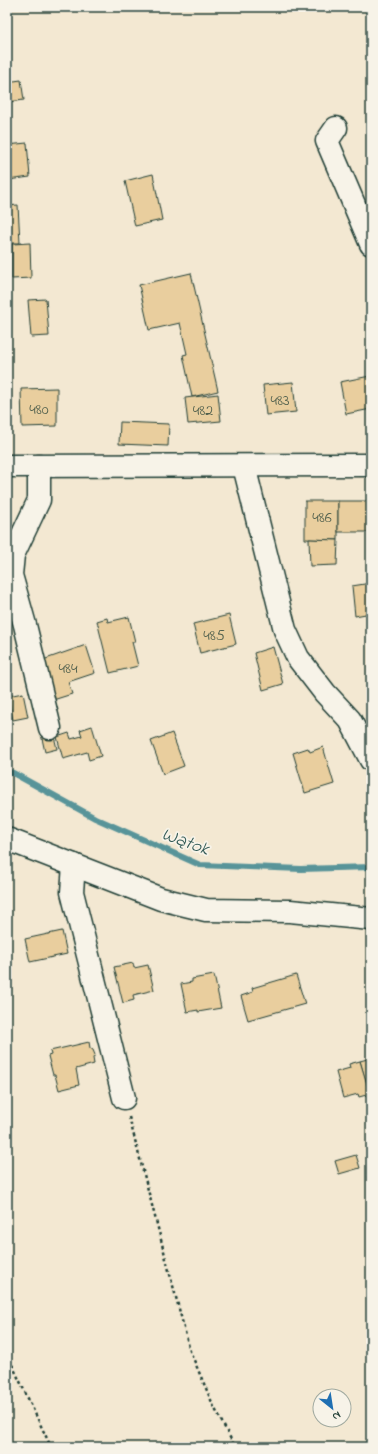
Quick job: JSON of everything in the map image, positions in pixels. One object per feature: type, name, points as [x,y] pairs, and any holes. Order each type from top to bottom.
[{"type":"street","points":[[336,128],[327,141],[371,244]]},
{"type":"street","points":[[7,466],[371,465]]},
{"type":"street","points":[[40,466],[39,500],[13,555],[11,575],[25,625],[50,728]]},
{"type":"street","points":[[244,466],[285,630],[298,658],[325,693],[350,720],[371,760]]},
{"type":"street","points":[[7,839],[162,898],[206,910],[290,912],[371,919]]},
{"type":"street","points":[[74,865],[72,892],[124,1098]]},
{"type":"path","points":[[124,1098],[190,1351],[214,1407],[235,1447]]},
{"type":"path","points":[[7,1354],[50,1447]]},
{"type":"building","points":[[21,80],[24,100],[7,102],[7,82]]},
{"type":"building","points":[[27,143],[30,177],[8,180],[7,145]]},
{"type":"building","points":[[153,174],[162,220],[135,226],[125,181]]},
{"type":"building","points":[[18,205],[20,243],[9,243],[9,250],[7,250],[7,206]]},
{"type":"building","points":[[30,243],[31,278],[12,279],[12,244]]},
{"type":"building","points":[[191,273],[218,391],[192,397],[183,355],[187,354],[180,323],[149,330],[139,285]]},
{"type":"building","points":[[46,299],[49,336],[31,337],[28,300]]},
{"type":"building","points":[[370,376],[371,409],[346,414],[340,382]]},
{"type":"building","points":[[293,382],[296,412],[266,415],[263,385]]},
{"type":"building","points":[[57,388],[57,426],[22,427],[21,389]]},
{"type":"building","points":[[218,394],[221,421],[188,424],[185,398]]},
{"type":"building","points":[[120,422],[169,424],[168,446],[119,444]]},
{"type":"building","points":[[305,501],[338,501],[338,540],[305,539]]},
{"type":"building","points":[[338,501],[371,501],[371,532],[338,532]]},
{"type":"building","points":[[309,539],[338,540],[337,565],[310,566]]},
{"type":"building","points":[[371,583],[371,613],[355,616],[352,586]]},
{"type":"building","points":[[229,615],[236,644],[200,653],[193,624]]},
{"type":"building","points":[[129,617],[135,642],[132,642],[138,666],[110,673],[97,621],[107,618],[108,622]]},
{"type":"building","points":[[86,645],[95,673],[68,682],[72,694],[53,700],[40,661]]},
{"type":"building","points":[[273,647],[283,684],[263,690],[254,653]]},
{"type":"building","points":[[23,693],[28,717],[13,720],[8,696]]},
{"type":"building","points":[[92,726],[101,756],[89,760],[87,752],[63,759],[57,737],[69,733],[71,739],[82,736],[80,730]]},
{"type":"building","points":[[53,732],[57,749],[45,752],[41,734]]},
{"type":"building","points":[[172,733],[184,766],[163,774],[151,741]]},
{"type":"building","points":[[323,747],[334,784],[305,793],[293,753],[308,748],[310,752]]},
{"type":"building","points":[[62,931],[67,954],[30,962],[25,939]]},
{"type":"building","points":[[133,963],[134,968],[148,965],[154,990],[133,995],[134,1000],[123,1003],[114,967]]},
{"type":"building","points":[[214,975],[221,1008],[198,1012],[198,1010],[187,1012],[181,984],[192,982],[192,979]]},
{"type":"building","points":[[296,975],[305,1004],[248,1020],[241,996],[253,992],[252,988]]},
{"type":"building","points":[[89,1042],[90,1048],[93,1050],[95,1055],[93,1058],[94,1064],[76,1069],[79,1085],[59,1090],[48,1056],[51,1055],[50,1051]]},
{"type":"building","points":[[371,1058],[371,1099],[360,1061]]},
{"type":"building","points":[[360,1061],[370,1094],[359,1097],[358,1094],[343,1098],[336,1072],[350,1068],[349,1064]]},
{"type":"building","points":[[356,1155],[360,1168],[339,1174],[335,1161]]},
{"type":"waterway","name":"Wątok","points":[[7,772],[13,773],[95,818],[200,865],[301,869],[371,867]]}]
